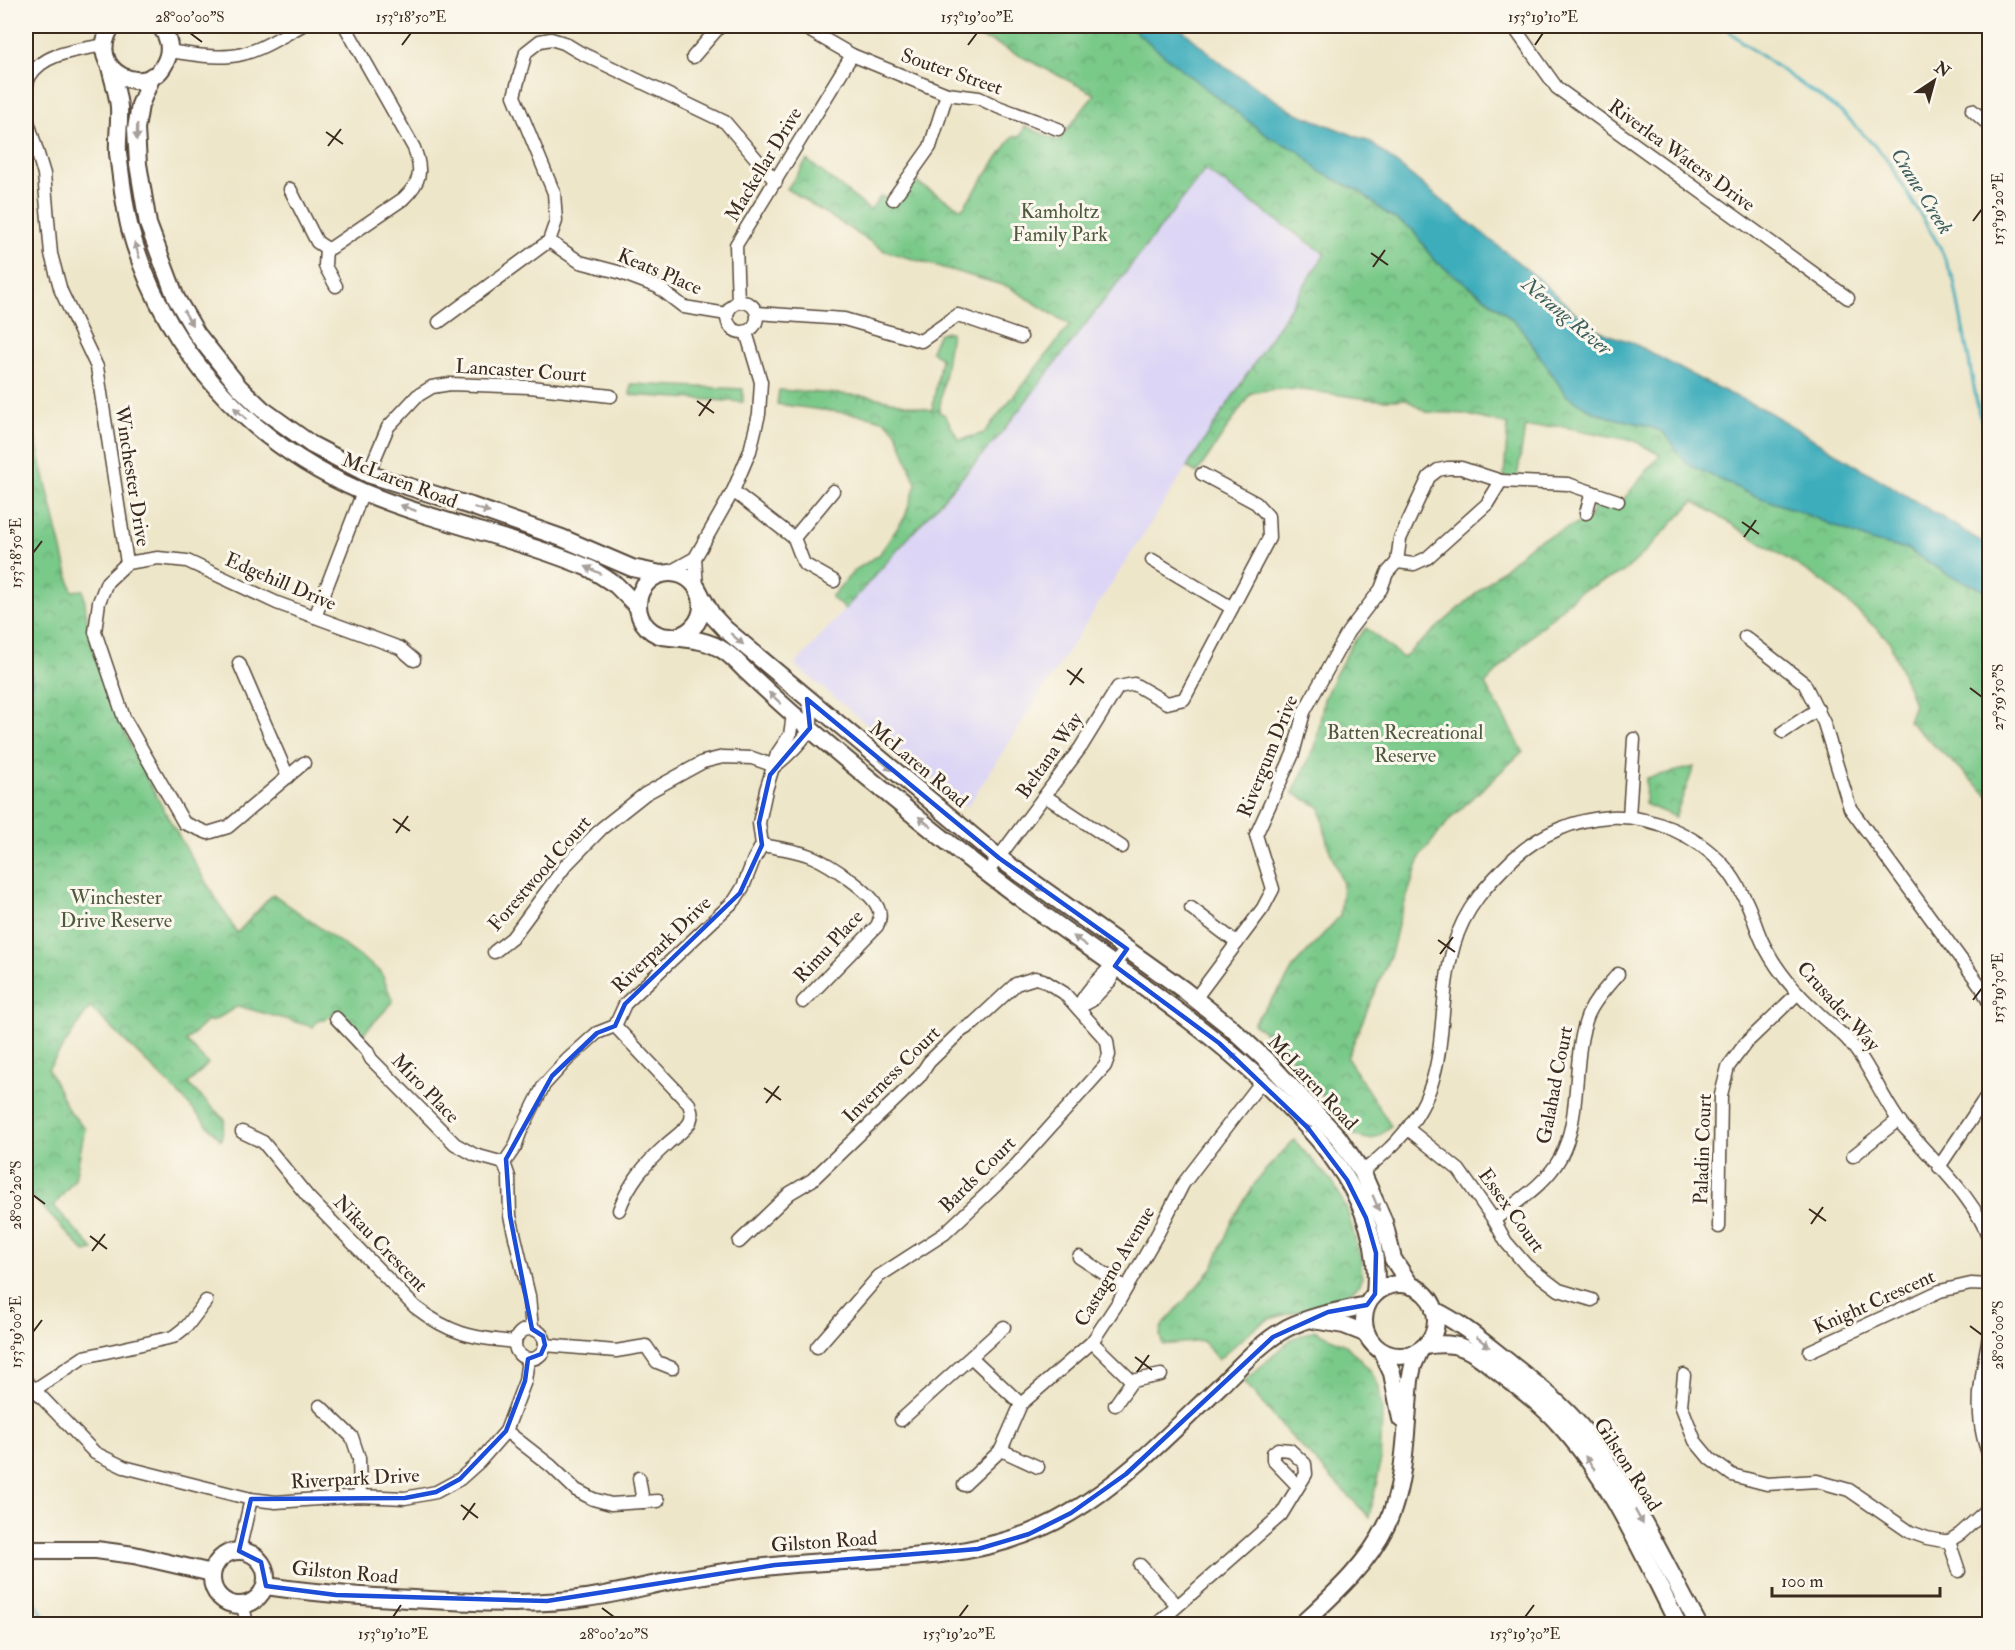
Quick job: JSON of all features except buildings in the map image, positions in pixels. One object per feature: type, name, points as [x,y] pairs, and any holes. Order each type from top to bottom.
[{"type":"main road","points":[[104,45],[106,34],[112,26]]},
{"type":"main road","points":[[161,26],[169,42],[169,51]]},
{"type":"main road","name":"McLaren Road","points":[[104,45],[118,106],[118,151],[124,202],[143,269],[184,349],[232,406],[259,430],[324,473],[363,492],[579,564],[603,575],[638,607]]},
{"type":"main road","name":"McLaren Road","points":[[169,51],[165,64],[152,76],[140,105],[136,129],[138,164],[148,224],[161,263],[176,298],[197,334],[219,364],[262,409],[312,445],[368,474],[471,506],[562,538],[632,568],[665,573]]},
{"type":"main road","points":[[110,67],[125,78],[134,80],[152,76]]},
{"type":"main road","points":[[665,573],[685,576],[699,591],[702,604],[697,623],[681,635],[671,637],[654,633],[647,628],[639,614],[638,607],[639,596],[644,586],[652,578],[665,573]]},
{"type":"main road","name":"McLaren Road","points":[[699,591],[712,615],[725,629],[807,699],[999,858],[1195,999],[1237,1034],[1303,1098],[1338,1137],[1362,1172],[1384,1222],[1393,1259],[1411,1286]]},
{"type":"main road","name":"McLaren Road","points":[[671,637],[703,641],[723,651],[793,714],[987,873],[1198,1027],[1262,1081],[1326,1150],[1358,1200],[1376,1253],[1377,1271],[1371,1300]]},
{"type":"main road","points":[[1302,1624],[1348,1580],[1370,1552],[1386,1526],[1398,1487],[1413,1366],[1435,1329],[1434,1310],[1425,1295],[1411,1286],[1392,1285],[1371,1300],[1364,1315],[1367,1334],[1382,1352],[1392,1373],[1404,1438]]},
{"type":"main road","name":"Gilston Road","points":[[266,1586],[336,1595],[502,1603],[547,1601],[586,1598],[775,1565],[931,1555],[987,1546],[1040,1529],[1099,1495],[1126,1474],[1259,1348],[1288,1328],[1328,1312],[1371,1300]]},
{"type":"main road","name":"Gilston Road","points":[[1434,1310],[1456,1321],[1502,1357],[1557,1401],[1580,1426],[1601,1453],[1622,1487],[1698,1624]]},
{"type":"main road","points":[[1311,1319],[1344,1325],[1367,1334]]},
{"type":"main road","name":"Gilston Road","points":[[1422,1348],[1452,1344],[1470,1350],[1537,1402],[1557,1422],[1590,1462],[1614,1500],[1678,1624]]},
{"type":"main road","points":[[1382,1352],[1401,1356],[1422,1348]]},
{"type":"main road","points":[[26,1550],[96,1550],[134,1555],[212,1574]]},
{"type":"main road","points":[[231,1551],[239,1551],[248,1552],[261,1562],[265,1569],[266,1586],[258,1598],[243,1606],[231,1604],[218,1596],[214,1589],[212,1574],[218,1560],[231,1551]]},
{"type":"street","points":[[169,51],[202,56],[233,56],[263,46],[301,26]]},
{"type":"street","points":[[290,189],[317,242],[326,248],[336,246],[403,199],[418,181],[420,163],[414,148],[345,26]]},
{"type":"street","points":[[693,57],[720,26]]},
{"type":"street","name":"Souter Street","points":[[805,26],[852,55],[947,94],[979,98],[1058,129]]},
{"type":"street","name":"Riverlea Waters Drive","points":[[1513,26],[1557,88],[1848,298]]},
{"type":"street","points":[[439,322],[549,241],[556,221],[554,193],[514,96],[526,52],[540,41],[551,39],[564,43],[725,122],[776,182]]},
{"type":"street","points":[[26,89],[28,74],[44,62],[66,53],[104,45]]},
{"type":"street","name":"Mackellar Drive","points":[[738,302],[736,245],[852,55]]},
{"type":"street","points":[[893,199],[930,147],[947,94]]},
{"type":"street","points":[[1972,110],[1989,126]]},
{"type":"street","name":"Winchester Drive","points":[[26,115],[44,174],[51,254],[61,291],[97,367],[127,563],[107,582],[99,602],[95,632],[124,718],[184,823],[208,833],[228,827],[304,763]]},
{"type":"street","name":"Keats Place","points":[[549,241],[580,262],[618,272],[658,287],[684,307],[727,314]]},
{"type":"street","points":[[326,248],[325,266],[336,286]]},
{"type":"street","points":[[738,302],[750,304],[757,313],[756,323],[746,332],[731,328],[727,314],[730,307],[738,302]]},
{"type":"street","points":[[757,313],[844,319],[921,341],[958,315],[1021,337]]},
{"type":"street","points":[[665,573],[695,558],[733,490],[750,451],[759,414],[761,382],[746,332]]},
{"type":"street","name":"Lancaster Court","points":[[368,474],[388,427],[417,396],[432,387],[450,384],[530,387],[611,396]]},
{"type":"street","name":"Rivergum Drive","points":[[1195,999],[1263,908],[1273,889],[1256,835],[1293,754],[1304,712],[1348,632],[1381,589],[1387,573],[1397,562],[1400,539],[1429,477],[1438,470],[1461,468],[1501,481],[1568,484],[1618,501]]},
{"type":"street","name":"Beltana Way","points":[[987,873],[1081,747],[1118,687],[1134,684],[1167,703],[1184,699],[1269,538],[1268,516],[1256,503],[1202,474]]},
{"type":"street","points":[[1397,562],[1414,564],[1427,558],[1487,504],[1501,481]]},
{"type":"street","points":[[733,490],[794,538],[804,564],[834,581]]},
{"type":"street","points":[[794,538],[833,491]]},
{"type":"street","points":[[315,617],[363,492]]},
{"type":"street","points":[[1586,513],[1592,492]]},
{"type":"street","name":"Edgehill Drive","points":[[127,563],[158,558],[187,561],[277,603],[400,648],[414,660]]},
{"type":"street","points":[[695,558],[699,591]]},
{"type":"street","points":[[1152,560],[1232,608]]},
{"type":"street","points":[[1745,637],[1804,683],[1824,723],[1850,808],[1982,988],[1989,1005]]},
{"type":"street","points":[[239,663],[288,777]]},
{"type":"street","points":[[807,699],[811,709],[810,728]]},
{"type":"street","points":[[1783,732],[1818,709]]},
{"type":"street","name":"Riverpark Drive","points":[[615,1026],[625,1004],[740,893],[762,845],[759,823],[766,789],[777,754],[790,735],[793,714]]},
{"type":"street","name":"Riverpark Drive","points":[[775,766],[785,758],[810,728]]},
{"type":"street","points":[[1629,817],[1634,739]]},
{"type":"street","name":"Forestwood Court","points":[[494,952],[512,938],[566,865],[602,828],[645,794],[703,762],[723,757],[752,758],[775,766]]},
{"type":"street","points":[[1045,796],[1122,847]]},
{"type":"street","name":"Crusader Way","points":[[1362,1172],[1370,1167],[1407,1129],[1422,1109],[1430,1091],[1437,1070],[1454,944],[1464,919],[1477,898],[1490,881],[1520,853],[1552,832],[1584,821],[1607,817],[1629,817],[1656,823],[1694,840],[1724,866],[1745,899],[1764,946],[1789,984],[1845,1037],[1869,1069],[1898,1120],[1958,1187],[1980,1218],[1989,1241]]},
{"type":"street","name":"Rimu Place","points":[[762,845],[802,853],[821,860],[844,875],[872,899],[879,909],[880,918],[877,926],[802,1002]]},
{"type":"street","points":[[1191,908],[1237,943]]},
{"type":"street","points":[[1078,1008],[1091,1001],[1110,981],[1115,966],[1127,950]]},
{"type":"street","name":"Galahad Court","points":[[1494,1220],[1543,1180],[1560,1158],[1571,1126],[1584,1027],[1597,999],[1618,974]]},
{"type":"street","name":"Inverness Court","points":[[739,1242],[790,1193],[812,1180],[919,1077],[937,1054],[1016,984],[1028,979],[1043,980],[1064,993],[1078,1008]]},
{"type":"street","name":"Paladin Court","points":[[1719,1227],[1721,1095],[1728,1067],[1745,1044],[1798,993]]},
{"type":"street","name":"Bards Court","points":[[817,1347],[879,1276],[944,1234],[1009,1173],[1105,1066],[1109,1055],[1107,1041],[1078,1008]]},
{"type":"street","name":"Miro Place","points":[[336,1018],[367,1051],[371,1059],[447,1138],[475,1155],[504,1163]]},
{"type":"street","points":[[532,1329],[529,1296],[510,1216],[509,1174],[504,1163],[515,1148],[535,1100],[548,1080],[597,1033],[615,1026],[689,1104],[692,1113],[689,1123],[634,1178],[620,1210]]},
{"type":"street","name":"Castagno Avenue","points":[[964,1485],[1001,1450],[1021,1404],[1092,1342],[1158,1233],[1183,1184],[1262,1081]]},
{"type":"street","points":[[1939,1167],[1988,1094],[1989,1088]]},
{"type":"street","points":[[1853,1156],[1898,1120]]},
{"type":"street","name":"Essex Court","points":[[1407,1129],[1459,1170],[1494,1220],[1506,1242],[1526,1265],[1559,1290],[1592,1300]]},
{"type":"street","name":"Nikau Crescent","points":[[242,1132],[263,1142],[309,1198],[415,1307],[430,1319],[449,1330],[480,1339],[515,1342]]},
{"type":"street","points":[[1079,1257],[1126,1288]]},
{"type":"street","name":"Knight Crescent","points":[[1810,1351],[1940,1291],[1971,1284],[1989,1285]]},
{"type":"street","points":[[30,1386],[84,1357],[173,1337],[187,1326],[206,1301]]},
{"type":"street","points":[[901,1420],[1004,1327]]},
{"type":"street","points":[[532,1329],[543,1336],[545,1345],[541,1354],[528,1359],[519,1355],[515,1342],[521,1331],[532,1329]]},
{"type":"street","points":[[1989,1332],[1980,1380],[1984,1412],[1983,1438],[1989,1458]]},
{"type":"street","points":[[1092,1342],[1132,1381]]},
{"type":"street","points":[[545,1345],[616,1352],[646,1347],[657,1362],[672,1368]]},
{"type":"street","points":[[972,1358],[1021,1404]]},
{"type":"street","name":"Riverpark Drive","points":[[30,1386],[95,1453],[124,1467],[251,1499],[276,1502],[360,1496],[405,1498],[436,1492],[460,1479],[479,1462],[506,1431],[525,1381],[528,1359]]},
{"type":"street","points":[[1115,1405],[1132,1381],[1161,1375]]},
{"type":"street","points":[[1684,1375],[1681,1405],[1695,1441],[1710,1459],[1731,1475],[1767,1484],[1817,1481],[1849,1490],[1910,1532],[1933,1540],[1949,1541],[1989,1507]]},
{"type":"street","points":[[320,1406],[352,1437],[359,1458],[360,1496]]},
{"type":"street","points":[[506,1431],[551,1466],[576,1490],[593,1499],[611,1504],[658,1501]]},
{"type":"street","points":[[1001,1450],[1038,1467]]},
{"type":"street","points":[[639,1478],[643,1502]]},
{"type":"street","points":[[1157,1624],[1281,1515],[1298,1486]]},
{"type":"street","points":[[239,1551],[251,1499]]},
{"type":"street","points":[[1949,1541],[1959,1571]]},
{"type":"street","points":[[1140,1565],[1177,1605]]},
{"type":"street","points":[[243,1606],[247,1624]]},
{"type":"highlighted area","points":[[807,699],[999,858],[1127,949],[1115,966],[1219,1043],[1308,1128],[1347,1180],[1366,1218],[1376,1253],[1375,1294],[1367,1305],[1328,1312],[1273,1337],[1126,1474],[1071,1513],[1029,1534],[978,1549],[775,1565],[547,1601],[336,1595],[266,1586],[261,1562],[239,1551],[251,1499],[405,1498],[436,1492],[460,1479],[506,1431],[525,1381],[528,1359],[541,1354],[545,1345],[543,1336],[532,1329],[510,1216],[506,1159],[552,1076],[597,1033],[615,1026],[625,1004],[740,893],[762,845],[759,823],[770,775],[810,728]]},
{"type":"shaded area","points":[[1205,170],[1325,254],[967,807],[795,665],[999,436]]},
{"type":"green space","points":[[940,26],[1129,26],[1269,137],[1299,151],[1320,172],[1361,192],[1384,212],[1412,229],[1434,260],[1521,328],[1566,395],[1592,411],[1663,432],[1687,464],[1750,494],[1874,542],[1907,549],[1949,575],[1989,592],[1989,796],[1908,721],[1914,704],[1889,640],[1826,583],[1694,501],[1623,572],[1578,593],[1527,640],[1485,684],[1523,751],[1451,818],[1421,855],[1399,920],[1392,951],[1347,1058],[1391,1126],[1381,1134],[1369,1139],[1353,1134],[1280,1044],[1253,1023],[1284,984],[1294,966],[1340,916],[1343,884],[1328,846],[1320,807],[1293,793],[1316,744],[1324,699],[1352,644],[1366,628],[1403,658],[1533,543],[1579,523],[1578,517],[1590,518],[1593,506],[1599,503],[1617,507],[1660,455],[1635,441],[1559,426],[1525,428],[1517,478],[1504,477],[1508,425],[1464,414],[1426,412],[1406,399],[1367,399],[1290,389],[1251,393],[1197,473],[1187,467],[1325,254],[1205,170],[999,436],[845,609],[831,597],[855,570],[879,555],[905,517],[916,484],[897,433],[886,421],[868,416],[777,404],[779,390],[869,396],[932,410],[941,359],[931,350],[939,333],[951,332],[939,412],[945,415],[959,440],[984,433],[1070,325],[1009,287],[885,251],[787,189],[807,160],[870,210],[881,196],[896,203],[914,181],[962,209],[1013,136],[1020,137],[1025,126],[1058,141],[1095,94],[993,42]]},
{"type":"green space","points":[[631,384],[743,389],[743,402],[630,395]]},
{"type":"green space","name":"Winchester Drive Reserve","points":[[26,401],[72,591],[83,590],[91,642],[106,687],[156,796],[237,933],[273,894],[381,972],[393,1002],[361,1036],[337,1010],[325,1020],[317,1021],[313,1027],[238,1006],[212,1022],[208,1020],[186,1041],[208,1064],[188,1084],[225,1120],[221,1140],[176,1091],[90,1007],[48,1069],[69,1111],[85,1128],[75,1179],[54,1206],[94,1250],[85,1252],[26,1190],[26,813],[32,681],[26,630]]},
{"type":"green space","points":[[1694,767],[1675,817],[1645,804],[1646,778]]},
{"type":"green space","points":[[1294,1140],[1334,1184],[1347,1210],[1361,1260],[1362,1277],[1358,1286],[1338,1301],[1269,1319],[1253,1329],[1218,1360],[1203,1341],[1163,1345],[1160,1335],[1162,1326],[1212,1269],[1234,1217],[1259,1177]]},
{"type":"green space","points":[[1314,1330],[1346,1345],[1370,1370],[1379,1386],[1382,1412],[1380,1467],[1369,1517],[1286,1431],[1244,1381],[1292,1339]]},
{"type":"water","name":"Nerang River","points":[[1129,26],[1178,26],[1228,69],[1292,111],[1370,142],[1535,276],[1590,326],[1631,342],[1705,382],[1767,411],[1989,546],[1989,592],[1949,575],[1907,549],[1874,542],[1750,494],[1687,464],[1663,432],[1592,411],[1566,395],[1521,328],[1502,310],[1434,260],[1412,229],[1384,212],[1361,192],[1320,172],[1299,151],[1269,137]]},
{"type":"water","points":[[26,630],[32,681],[26,813]]},
{"type":"waterway","name":"Crane Creek","points":[[1724,26],[1743,43],[1844,114],[1886,158],[1940,247],[1954,281],[1979,414],[1990,439]]},
{"type":"waterway","points":[[26,1586],[48,1624]]},
{"type":"park label","name":"Kamholtz Family Park","points":[[1060,222]]},
{"type":"park label","name":"Batten Recreational Reserve","points":[[1405,744]]}]
